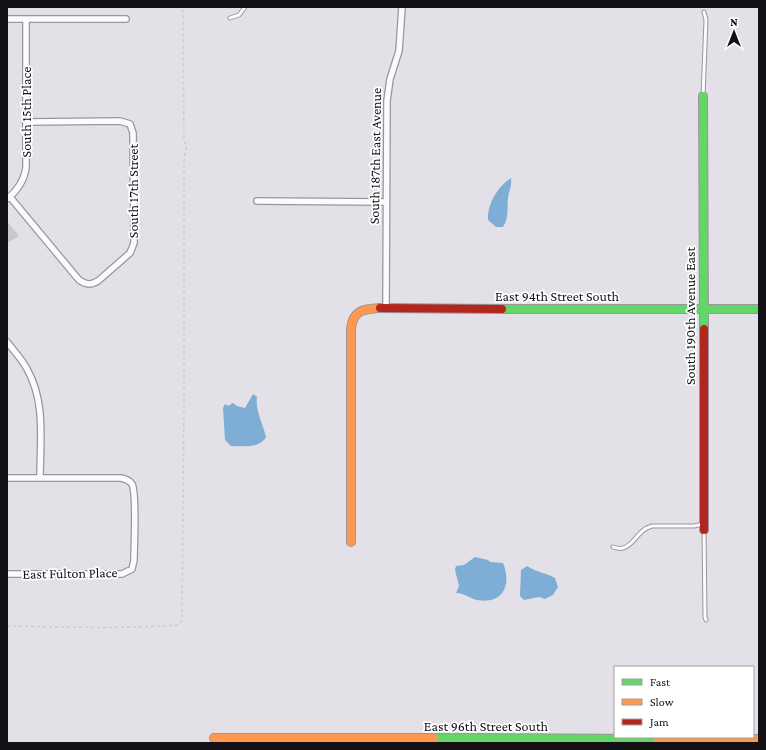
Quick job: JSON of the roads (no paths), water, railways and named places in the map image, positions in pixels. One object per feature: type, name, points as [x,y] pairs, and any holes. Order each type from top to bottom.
[{"type":"street","name":"South 187th East Avenue","points":[[386,308],[387,101],[390,79],[399,51],[402,7]]},
{"type":"street","points":[[7,19],[126,19]]},
{"type":"street","name":"South 15th Place","points":[[8,198],[20,186],[25,175],[27,122],[26,19]]},
{"type":"street","name":"South 190th Avenue East","points":[[703,96],[703,527]]},
{"type":"street","name":"South 17th Street","points":[[8,198],[79,280],[88,284],[93,284],[98,281],[130,253],[133,248],[133,133],[130,124],[120,121],[27,122]]},
{"type":"street","points":[[257,201],[386,202]]},
{"type":"street","name":"East 94th Street South","points":[[351,542],[351,347],[353,320],[356,313],[362,310],[386,308],[759,309]]},
{"type":"street","points":[[7,342],[28,370],[38,397],[40,416],[40,478],[7,478]]},
{"type":"street","name":"East Fulton Place","points":[[7,574],[122,574],[132,569],[134,560],[134,496],[131,482],[121,478],[40,478]]},
{"type":"street","name":"East 96th Street South","points":[[214,738],[689,741],[759,739]]},
{"type":"lane","points":[[230,18],[239,15],[245,7]]},
{"type":"lane","name":"South 190th Avenue East","points":[[703,96],[706,20],[704,12]]},
{"type":"lane","points":[[613,547],[623,548],[629,545],[640,532],[645,528],[652,526],[703,527]]},
{"type":"lane","name":"South 190th Avenue East","points":[[703,527],[706,620]]},
{"type":"water","points":[[511,178],[506,220],[503,227],[496,227],[488,220],[489,208],[494,196],[506,181]]},
{"type":"water","points":[[253,394],[257,397],[258,412],[266,437],[263,441],[255,445],[231,446],[225,440],[223,408],[225,404],[228,406],[233,403],[237,406],[245,408]]},
{"type":"water","points":[[475,557],[488,560],[490,562],[503,563],[506,571],[506,586],[499,596],[486,601],[477,600],[456,593],[459,586],[455,570],[456,566],[464,565]]},
{"type":"water","points":[[527,566],[555,578],[558,587],[553,595],[545,599],[539,597],[524,600],[520,596],[521,570]]}]
